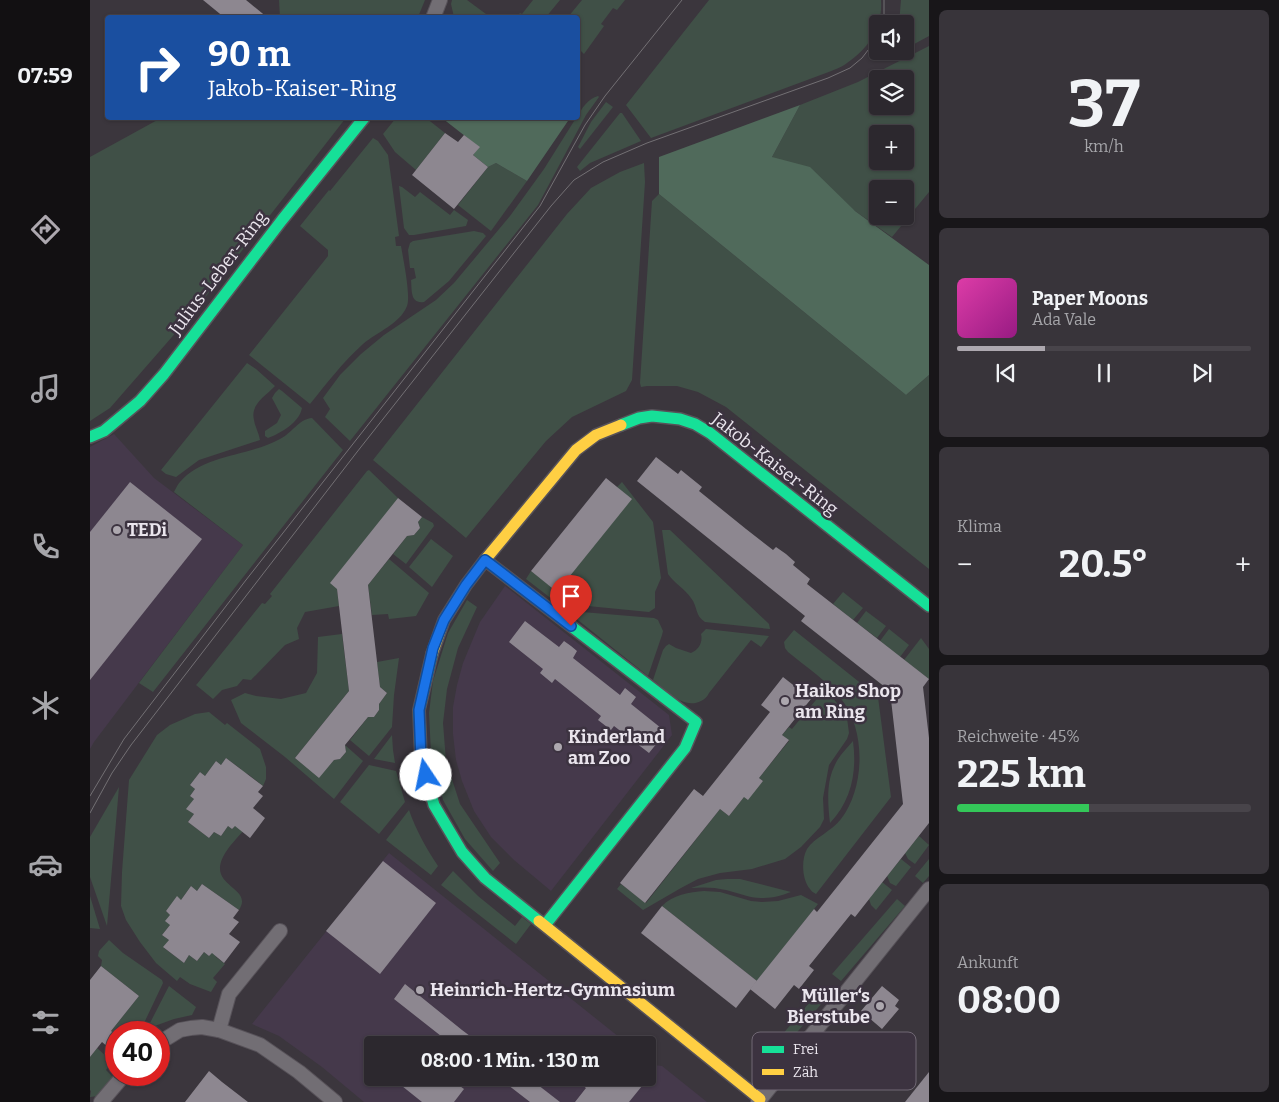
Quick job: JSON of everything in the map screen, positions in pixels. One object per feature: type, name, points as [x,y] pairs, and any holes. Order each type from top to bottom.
[{"type":"street","points":[[434,15],[440,0]]},
{"type":"street","name":"Julius-Leber-Ring","points":[[90,437],[104,431],[140,401],[164,374],[282,220],[362,120]]},
{"type":"street","name":"Jakob-Kaiser-Ring","points":[[759,1100],[545,925],[484,878],[462,852],[434,806],[421,759],[419,710],[433,648],[444,620],[466,585],[576,450],[596,435],[640,418],[652,416],[680,419],[695,424],[710,433],[929,606]]},
{"type":"street","points":[[485,560],[696,722],[685,748],[545,925]]},
{"type":"street","points":[[814,1032],[929,889]]},
{"type":"street","points":[[219,1030],[229,994],[280,931]]},
{"type":"street","points":[[170,1036],[180,1030],[202,1027],[219,1030],[260,1045],[299,1072],[335,1102]]},
{"type":"street","points":[[101,1102],[115,1086]]},
{"type":"street","points":[[759,1100],[767,1090]]},
{"type":"shaded area","points":[[114,434],[154,478],[243,545],[90,749],[90,447]]},
{"type":"shaded area","name":"Kinderland am Zoo","points":[[505,586],[669,715],[672,735],[551,891],[514,860],[491,837],[474,811],[456,760],[453,734],[453,707],[463,663],[480,622]]},
{"type":"shaded area","name":"Heinrich-Hertz-Gymnasium","points":[[389,853],[618,1036],[364,1036],[364,1086],[656,1086],[656,1065],[662,1066],[707,1102],[364,1102],[322,1067],[279,1036],[252,1024]]},
{"type":"green space","points":[[279,0],[425,0],[419,15],[280,15]]},
{"type":"green space","points":[[452,0],[467,0],[487,15],[454,15]]},
{"type":"green space","points":[[533,0],[560,0],[548,15],[518,15],[520,13],[522,14]]},
{"type":"green space","points":[[582,0],[625,0],[617,10],[613,8],[601,24],[604,26],[584,54],[580,50],[580,15],[570,15]]},
{"type":"green space","points":[[709,0],[881,0],[880,15],[869,15],[868,44],[855,57],[842,66],[826,73],[651,138],[626,105]]},
{"type":"green space","points":[[901,0],[929,0],[929,36],[914,44],[914,15],[900,15]]},
{"type":"green space","points":[[929,46],[929,192],[914,210],[914,180],[869,180],[869,221],[772,157],[800,105],[869,76],[869,115],[914,115],[914,70],[882,70],[901,60],[914,60],[914,54]]},
{"type":"green space","points":[[599,97],[586,115],[538,205],[350,441],[325,417],[330,409],[323,398],[340,375],[361,354],[384,335],[436,300],[454,283],[510,216],[544,169],[575,120],[580,120],[580,113],[591,99]]},
{"type":"green space","points":[[606,102],[613,107],[580,149],[578,147],[591,122]]},
{"type":"green space","points":[[800,105],[772,157],[810,167],[855,211],[869,221],[869,225],[874,225],[929,265],[929,375],[906,395],[659,194],[659,157]]},
{"type":"green space","points":[[620,113],[622,113],[641,141],[590,163],[580,171],[577,167]]},
{"type":"green space","points":[[157,120],[344,120],[192,314],[110,408],[90,421],[90,157]]},
{"type":"green space","points":[[394,120],[429,120],[445,133],[416,170],[395,152],[383,134]]},
{"type":"green space","points":[[445,120],[569,120],[527,181],[496,163],[488,167],[473,155],[479,147]]},
{"type":"green space","points":[[373,138],[378,141],[388,155],[399,236],[395,237],[396,246],[401,246],[407,286],[407,306],[394,323],[356,351],[310,404],[249,355],[328,256],[328,250],[300,226]]},
{"type":"green space","points":[[496,163],[527,181],[491,231],[458,205],[488,167]]},
{"type":"green space","points":[[644,163],[645,182],[632,380],[626,391],[572,417],[546,441],[466,538],[373,460],[567,214],[591,188],[620,172]]},
{"type":"green space","points":[[399,186],[415,197],[420,192],[450,215],[454,210],[468,220],[466,226],[409,235],[404,228]]},
{"type":"green space","points":[[659,194],[906,395],[929,375],[929,569],[726,407],[698,392],[677,386],[641,387],[652,201]]},
{"type":"green space","points":[[875,225],[902,225],[892,237]]},
{"type":"green space","points":[[474,231],[483,233],[486,236],[449,281],[424,302],[416,301],[412,292],[411,280],[416,278],[414,268],[410,268],[408,250],[410,243]]},
{"type":"green space","points":[[247,363],[275,386],[254,409],[254,420],[260,440],[199,460],[176,477],[166,474],[161,470]]},
{"type":"green space","points":[[279,389],[302,408],[293,423],[268,438],[265,436],[265,431],[277,423],[281,415],[272,398]]},
{"type":"green space","points":[[312,418],[343,450],[153,692],[139,683],[243,545],[174,492],[177,486],[190,473],[202,466],[268,445],[280,439],[303,421]]},
{"type":"green space","points":[[369,470],[398,498],[337,589],[339,606],[305,612],[297,628],[299,639],[285,645],[251,680],[243,679],[237,686],[222,690],[213,699],[196,685],[262,603],[265,604],[272,596],[270,594]]},
{"type":"green space","points":[[622,482],[653,522],[661,578],[655,592],[655,608],[649,612],[557,603],[526,579],[531,571],[557,591],[631,499],[617,487]]},
{"type":"green space","points":[[422,517],[433,523],[434,526],[406,564],[393,554],[407,536],[414,535],[420,528],[418,522]]},
{"type":"green space","points":[[662,530],[670,530],[767,622],[770,629],[705,622],[702,620],[691,598],[668,574]]},
{"type":"green space","points":[[431,539],[453,556],[432,587],[409,567]]},
{"type":"green space","points":[[389,559],[429,593],[416,616],[389,619],[388,614],[372,615],[368,585]]},
{"type":"green space","points":[[843,592],[863,608],[853,620],[833,604]]},
{"type":"green space","points":[[467,600],[477,607],[458,648],[447,689],[443,723],[446,761],[460,804],[500,863],[493,871],[465,839],[443,800],[431,753],[429,713],[433,681],[448,633]]},
{"type":"green space","points":[[866,611],[886,626],[877,638],[857,623]]},
{"type":"green space","points":[[568,612],[654,618],[658,620],[663,631],[648,676]]},
{"type":"green space","points":[[706,629],[769,636],[761,647],[751,640],[706,698],[694,703],[681,701],[653,680],[663,650],[669,644],[691,653],[700,645],[701,634]]},
{"type":"green space","points":[[889,629],[909,645],[900,657],[880,641]]},
{"type":"green space","points":[[794,630],[878,697],[891,797],[816,894],[810,890],[805,880],[803,870],[805,854],[814,841],[841,819],[849,806],[855,792],[858,776],[859,743],[850,713],[842,700],[824,680],[785,648],[784,642]]},
{"type":"green space","points":[[342,634],[349,691],[295,758],[319,777],[334,760],[340,759],[346,752],[345,745],[363,761],[334,799],[285,757],[241,723],[231,700],[245,693],[281,699],[306,693],[317,673],[318,637]]},
{"type":"green space","points":[[921,638],[929,649],[929,679],[904,660]]},
{"type":"green space","points":[[399,658],[392,727],[369,756],[350,740],[368,717],[374,717],[379,710],[379,704],[387,693],[380,687],[377,662]]},
{"type":"green space","points":[[825,689],[847,718],[849,733],[829,765],[823,798],[824,819],[820,827],[801,847],[785,859],[752,869],[720,873],[698,879],[643,910],[617,889],[621,884],[646,903],[720,809],[729,816],[744,797],[763,781],[759,778],[789,741],[782,735],[789,727],[792,729]]},
{"type":"green space","points":[[209,712],[225,725],[227,723],[260,749],[266,767],[266,779],[263,786],[248,774],[239,772],[241,769],[226,758],[221,765],[216,761],[205,776],[200,772],[190,785],[195,789],[190,796],[194,799],[187,809],[194,814],[188,822],[209,838],[214,832],[221,836],[228,826],[232,829],[237,823],[245,829],[227,850],[220,867],[221,875],[225,881],[241,896],[242,902],[239,910],[202,884],[197,891],[191,886],[181,900],[177,897],[166,911],[170,915],[170,925],[162,935],[169,940],[164,948],[184,963],[189,955],[197,961],[204,952],[209,956],[214,950],[216,957],[225,964],[213,978],[217,982],[211,992],[190,984],[180,977],[177,981],[156,963],[126,920],[121,906],[129,780],[157,735],[170,725],[195,714]]},
{"type":"green space","points":[[392,735],[395,763],[374,759]]},
{"type":"green space","points":[[853,741],[854,763],[851,785],[843,805],[830,823],[828,795],[831,774],[842,753]]},
{"type":"green space","points":[[369,765],[396,771],[405,802],[379,834],[340,802]]},
{"type":"green space","points":[[119,787],[107,926],[90,877],[90,837]]},
{"type":"green space","points":[[409,810],[422,839],[438,866],[431,875],[386,840]]},
{"type":"green space","points":[[919,836],[929,845],[915,864],[908,859],[905,853]]},
{"type":"green space","points":[[901,859],[911,867],[896,886],[890,883],[887,876]]},
{"type":"green space","points":[[929,859],[929,876],[923,883],[915,876]]},
{"type":"green space","points":[[453,871],[478,896],[515,926],[522,917],[531,924],[516,944],[441,885]]},
{"type":"green space","points":[[740,879],[791,892],[774,897],[759,898],[717,888],[691,888],[716,880]]},
{"type":"green space","points":[[882,882],[892,890],[876,910],[871,905],[869,899]]},
{"type":"green space","points":[[720,892],[751,901],[762,902],[778,901],[801,895],[818,904],[757,981],[662,906],[671,899],[687,893]]},
{"type":"green space","points":[[90,896],[100,929],[90,928]]},
{"type":"green space","points":[[897,899],[905,906],[841,981],[832,974]]},
{"type":"green space","points":[[109,940],[123,953],[162,980],[163,983],[145,1021],[119,1021],[139,996],[101,966],[102,960],[98,956],[99,951]]},
{"type":"green space","points":[[169,986],[196,1007],[192,1015],[168,1021],[151,1021]]},
{"type":"green space","points":[[815,996],[823,1002],[797,1032],[784,1032]]},
{"type":"green space","points":[[97,1048],[105,1055],[106,1086],[98,1096],[90,1097],[91,1091],[90,1057]]},
{"type":"building","points":[[203,0],[246,0],[264,15],[221,15]]},
{"type":"building","points":[[445,133],[458,142],[464,135],[480,147],[473,155],[488,167],[454,209],[412,175]]},
{"type":"building","points":[[656,457],[678,474],[681,470],[702,487],[699,491],[773,550],[776,547],[786,554],[795,562],[793,565],[810,579],[807,584],[929,679],[923,687],[929,738],[929,823],[855,917],[851,914],[809,966],[814,970],[799,989],[794,985],[775,1009],[750,989],[814,909],[817,912],[903,804],[890,691],[801,621],[805,616],[637,481]]},
{"type":"building","points":[[606,478],[632,499],[557,592],[531,571]]},
{"type":"building","points":[[130,482],[202,539],[90,680],[90,532]]},
{"type":"building","points":[[398,498],[422,517],[418,522],[420,528],[414,535],[407,536],[368,585],[380,687],[387,693],[379,704],[379,710],[374,717],[368,717],[345,745],[346,752],[340,759],[334,760],[319,778],[295,758],[349,691],[337,589],[330,583]]},
{"type":"building","points":[[525,621],[559,647],[564,641],[571,646],[577,651],[573,658],[620,695],[625,688],[636,697],[631,704],[666,732],[649,753],[614,726],[611,730],[598,720],[601,716],[555,679],[552,683],[540,673],[543,669],[509,642]]},
{"type":"building","points":[[783,677],[811,699],[782,735],[789,740],[759,778],[763,781],[748,800],[744,797],[729,816],[720,809],[645,903],[620,883],[694,789],[703,796],[770,712],[761,705]]},
{"type":"building","points":[[226,758],[263,786],[258,792],[263,796],[253,808],[265,818],[250,838],[235,826],[232,829],[228,826],[221,836],[214,832],[209,838],[188,822],[194,814],[186,809],[194,799],[190,796],[195,789],[190,785],[200,772],[205,776],[216,761],[221,765]]},
{"type":"building","points":[[383,861],[436,903],[380,974],[326,931]]},
{"type":"building","points":[[202,884],[239,910],[233,918],[239,922],[229,934],[240,942],[224,963],[212,953],[209,956],[204,952],[197,961],[189,955],[184,963],[163,947],[169,940],[162,935],[170,925],[165,921],[170,915],[166,911],[177,896],[181,900],[191,886],[197,891]]},
{"type":"building","points":[[662,906],[757,981],[736,1008],[641,933]]},
{"type":"building","points":[[101,966],[139,996],[119,1021],[105,1021],[105,1045],[102,1042],[90,1057],[90,980]]},
{"type":"building","points":[[405,984],[470,1036],[441,1036],[394,999]]},
{"type":"building","points":[[882,986],[899,1000],[895,1006],[899,1009],[882,1029],[861,1011]]},
{"type":"building","points":[[209,1071],[222,1082],[248,1102],[185,1102]]},
{"type":"building","points":[[929,1072],[929,1102],[905,1102]]},
{"type":"building","points":[[402,1086],[460,1086],[464,1089],[454,1102],[422,1102]]},
{"type":"building","points":[[509,1086],[539,1086],[560,1102],[530,1102]]},
{"type":"building","points":[[583,1086],[642,1086],[629,1102],[575,1102],[586,1088]]},
{"type":"tram line","points":[[90,796],[124,739],[246,580],[540,206],[585,125],[605,96],[682,0]]},
{"type":"tram line","points":[[884,0],[884,15]]},
{"type":"tram line","points":[[90,813],[112,773],[131,745],[357,452],[551,206],[574,180],[603,162],[647,143],[828,78],[850,68],[869,49]]},
{"type":"traffic: fast","points":[[90,437],[104,431],[140,401],[164,374],[282,220],[362,120]]},
{"type":"traffic: fast","points":[[621,425],[639,418],[652,416],[680,419],[695,424],[710,433],[929,606]]},
{"type":"traffic: fast","points":[[485,560],[696,722],[685,748],[545,925]]},
{"type":"traffic: fast","points":[[432,654],[419,710],[421,759],[434,805],[462,852],[485,878],[539,921]]},
{"type":"traffic: slow","points":[[432,654],[444,620],[466,585],[485,560],[576,450],[596,435],[621,425]]},
{"type":"traffic: slow","points":[[539,921],[760,1099]]},
{"type":"place","name":"TEDi","points":[[117,530]]},
{"type":"place","name":"Haikos Shop am Ring","points":[[785,701]]},
{"type":"place","name":"Kinderland am Zoo","points":[[558,747]]},
{"type":"place","name":"Heinrich-Hertz-Gymnasium","points":[[420,990]]},
{"type":"place","name":"Müller‘s Bierstube","points":[[880,1006]]},
{"type":"route","points":[[426,775],[421,759],[419,710],[433,648],[444,620],[466,585],[485,560],[571,626]]}]
